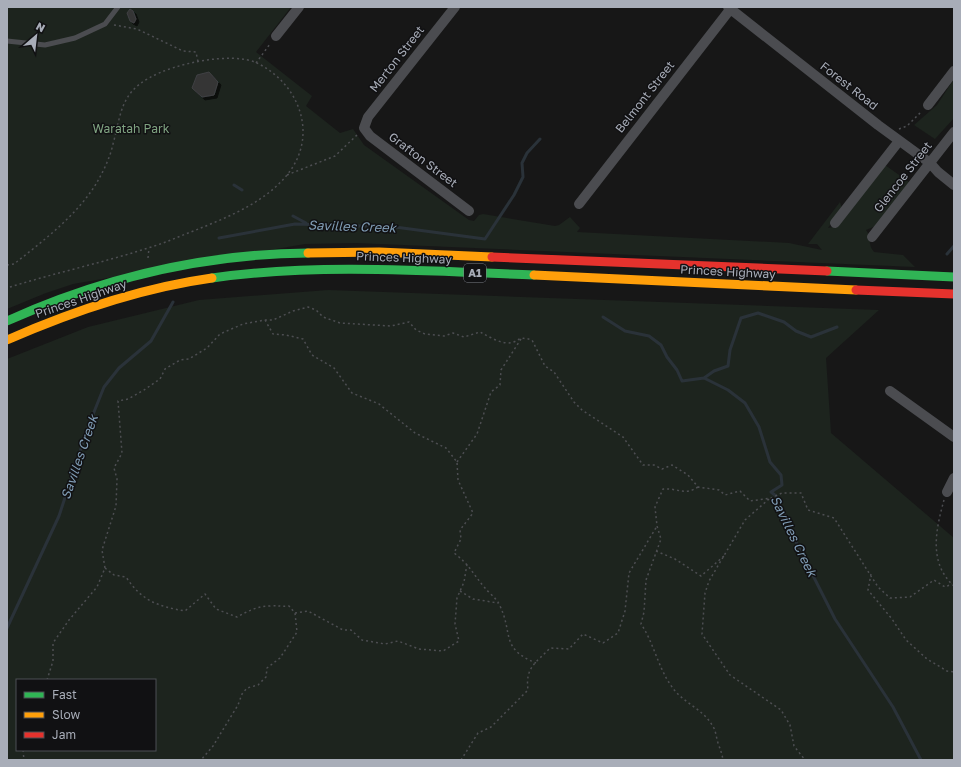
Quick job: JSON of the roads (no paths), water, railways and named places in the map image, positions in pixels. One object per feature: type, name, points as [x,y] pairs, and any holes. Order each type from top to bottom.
[{"type":"highway","name":"Princes Highway","points":[[7,321],[45,304],[95,286],[144,273],[196,262],[274,253],[379,252],[954,277]]},
{"type":"highway","name":"Princes Highway","points":[[7,340],[80,310],[144,291],[212,277],[314,268],[367,268],[954,294]]},
{"type":"street","points":[[276,36],[299,7]]},
{"type":"street","name":"Merton Street","points":[[364,128],[368,117],[454,7]]},
{"type":"street","name":"Forest Road","points":[[730,8],[835,93],[930,163],[938,172],[954,185]]},
{"type":"street","name":"Belmont Street","points":[[579,204],[730,8]]},
{"type":"street","points":[[928,105],[954,71]]},
{"type":"street","name":"Grafton Street","points":[[364,128],[370,136],[469,211]]},
{"type":"street","name":"Glencoe Street","points":[[872,237],[954,132]]},
{"type":"street","points":[[835,223],[899,141]]},
{"type":"street","points":[[890,391],[954,437]]},
{"type":"street","points":[[947,492],[954,478]]},
{"type":"lane","points":[[7,41],[45,45],[75,38],[105,24],[118,7]]},
{"type":"waterway","name":"Savilles Creek","points":[[219,238],[295,224],[395,227],[485,239],[514,195],[523,177],[522,163],[527,153],[540,139]]},
{"type":"waterway","points":[[234,185],[242,190]]},
{"type":"waterway","points":[[293,216],[306,223]]},
{"type":"waterway","points":[[947,254],[954,246]]},
{"type":"waterway","name":"Savilles Creek","points":[[7,628],[59,516],[88,427],[104,387],[119,368],[151,341],[173,302]]},
{"type":"waterway","points":[[704,378],[714,371],[728,366],[730,350],[741,318],[758,313],[784,322],[796,331],[811,337],[837,327]]},
{"type":"waterway","name":"Savilles Creek","points":[[603,317],[625,331],[649,336],[661,345],[667,357],[677,370],[682,381],[704,378],[728,390],[745,403],[759,427],[770,462],[781,475],[782,485],[771,492],[776,496],[796,542],[835,619],[893,707],[921,760]]},
{"type":"park label","name":"Waratah Park","points":[[131,129]]}]
